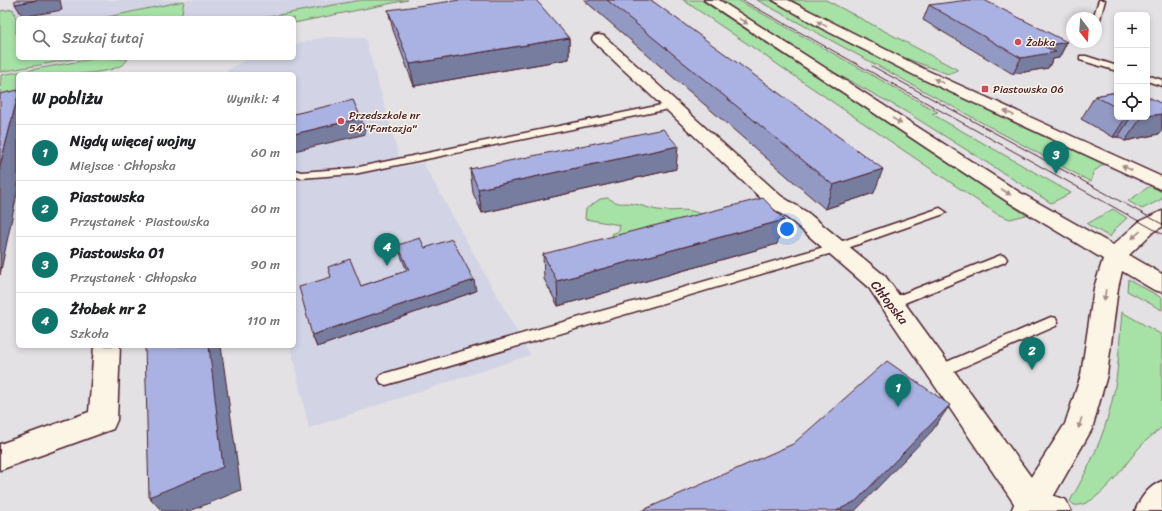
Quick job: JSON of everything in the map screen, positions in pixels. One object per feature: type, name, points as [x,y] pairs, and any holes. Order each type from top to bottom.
[{"type":"street","points":[[710,0],[1012,196],[1114,258],[1162,284]]},
{"type":"street","points":[[779,0],[832,30],[1162,184]]},
{"type":"street","name":"Chłopska","points":[[599,39],[774,200],[801,218],[877,282],[1038,509]]},
{"type":"street","points":[[1038,509],[1078,429],[1094,375],[1106,288],[1114,258],[1147,226],[1162,218]]},
{"type":"street","points":[[0,456],[103,420],[108,348]]},
{"type":"street","points":[[1151,511],[1162,496]]},
{"type":"lane","points":[[1098,12],[1102,0]]},
{"type":"lane","points":[[1083,58],[1114,68]]},
{"type":"lane","points":[[1150,79],[1162,83]]},
{"type":"lane","points":[[296,173],[300,175],[354,171],[671,106]]},
{"type":"lane","points":[[386,379],[835,248],[940,212]]},
{"type":"lane","points":[[892,303],[1001,260]]},
{"type":"lane","points":[[940,371],[1051,322]]},
{"type":"shaded area","points":[[13,0],[361,0],[273,16],[181,16],[184,1],[110,16],[16,16],[16,35]]},
{"type":"shaded area","points":[[327,37],[365,38],[402,167],[423,163],[530,355],[309,428],[290,348],[296,348],[296,72],[228,72],[227,70],[246,60],[296,60],[296,44]]},
{"type":"green space","points":[[361,0],[408,0],[296,23],[296,16],[273,16]]},
{"type":"green space","points":[[683,0],[701,0],[1026,215],[1010,219],[997,214]]},
{"type":"green space","points":[[719,0],[738,0],[938,112],[932,114],[1071,193],[1051,203],[903,110],[828,69]]},
{"type":"green space","points":[[757,0],[770,0],[854,46],[1104,164],[1093,172],[1091,182]]},
{"type":"green space","points":[[791,0],[826,0],[958,70],[948,74],[884,50]]},
{"type":"green space","points":[[184,1],[181,16],[112,16]]},
{"type":"green space","points":[[13,9],[16,19],[16,60],[68,60],[0,72],[0,11]]},
{"type":"green space","points":[[87,60],[127,60],[121,65],[110,70],[99,72],[18,72]]},
{"type":"green space","points":[[16,72],[16,97],[0,101],[1,75]]},
{"type":"green space","points":[[1150,186],[1162,192],[1162,199],[1142,209],[1128,201]]},
{"type":"green space","points":[[608,198],[619,203],[629,203],[666,211],[683,210],[694,212],[709,218],[615,241],[612,234],[619,231],[620,225],[585,219],[586,209],[600,199]]},
{"type":"green space","points":[[1113,209],[1127,218],[1115,229],[1110,237],[1087,224]]},
{"type":"green space","points":[[1128,279],[1162,298],[1162,310],[1127,291]]},
{"type":"green space","points":[[1122,312],[1162,335],[1162,427],[1142,445],[1119,474],[1101,493],[1092,500],[1083,504],[1074,505],[1070,501],[1095,453],[1109,414],[1117,368]]},
{"type":"building","points":[[15,0],[37,0],[15,4]]},
{"type":"building","points":[[460,0],[536,0],[569,38],[410,64],[388,10]]},
{"type":"building","points":[[607,0],[651,0],[883,169],[833,185]]},
{"type":"building","points":[[968,0],[984,0],[1066,42],[1043,46],[1056,52],[1021,58],[929,5]]},
{"type":"building","points":[[16,90],[16,103],[0,166],[0,94]]},
{"type":"building","points":[[1114,93],[1114,106],[1095,96]]},
{"type":"building","points":[[1150,98],[1162,104],[1162,114],[1150,116]]},
{"type":"building","points":[[353,100],[361,118],[296,134],[296,114]]},
{"type":"building","points":[[663,129],[678,146],[478,189],[470,169]]},
{"type":"building","points":[[763,198],[784,220],[557,281],[543,254]]},
{"type":"building","points":[[420,238],[425,248],[452,239],[474,280],[312,335],[299,287],[331,277],[328,267],[350,259],[361,286],[409,270],[398,245]]},
{"type":"building","points":[[145,348],[209,348],[223,467],[149,497]]},
{"type":"building","points":[[887,361],[950,405],[856,501],[836,511],[641,511],[793,444]]},
{"type":"tram line","points":[[742,0],[1162,234]]},
{"type":"tram line","points":[[872,66],[1162,224]]},
{"type":"place","name":"Żabka","points":[[1018,42]]},
{"type":"place","name":"Piastowska 06","points":[[985,89]]},
{"type":"place","name":"Przedszkole nr 54 \"Fantazja\"","points":[[341,121]]},
{"type":"place","name":"Piastowska 01","points":[[1056,174]]},
{"type":"place","name":"Żłobek nr 2","points":[[387,266]]},
{"type":"place","name":"Piastowska","points":[[1032,370]]},
{"type":"place","name":"Nigdy więcej wojny","points":[[898,407]]}]
